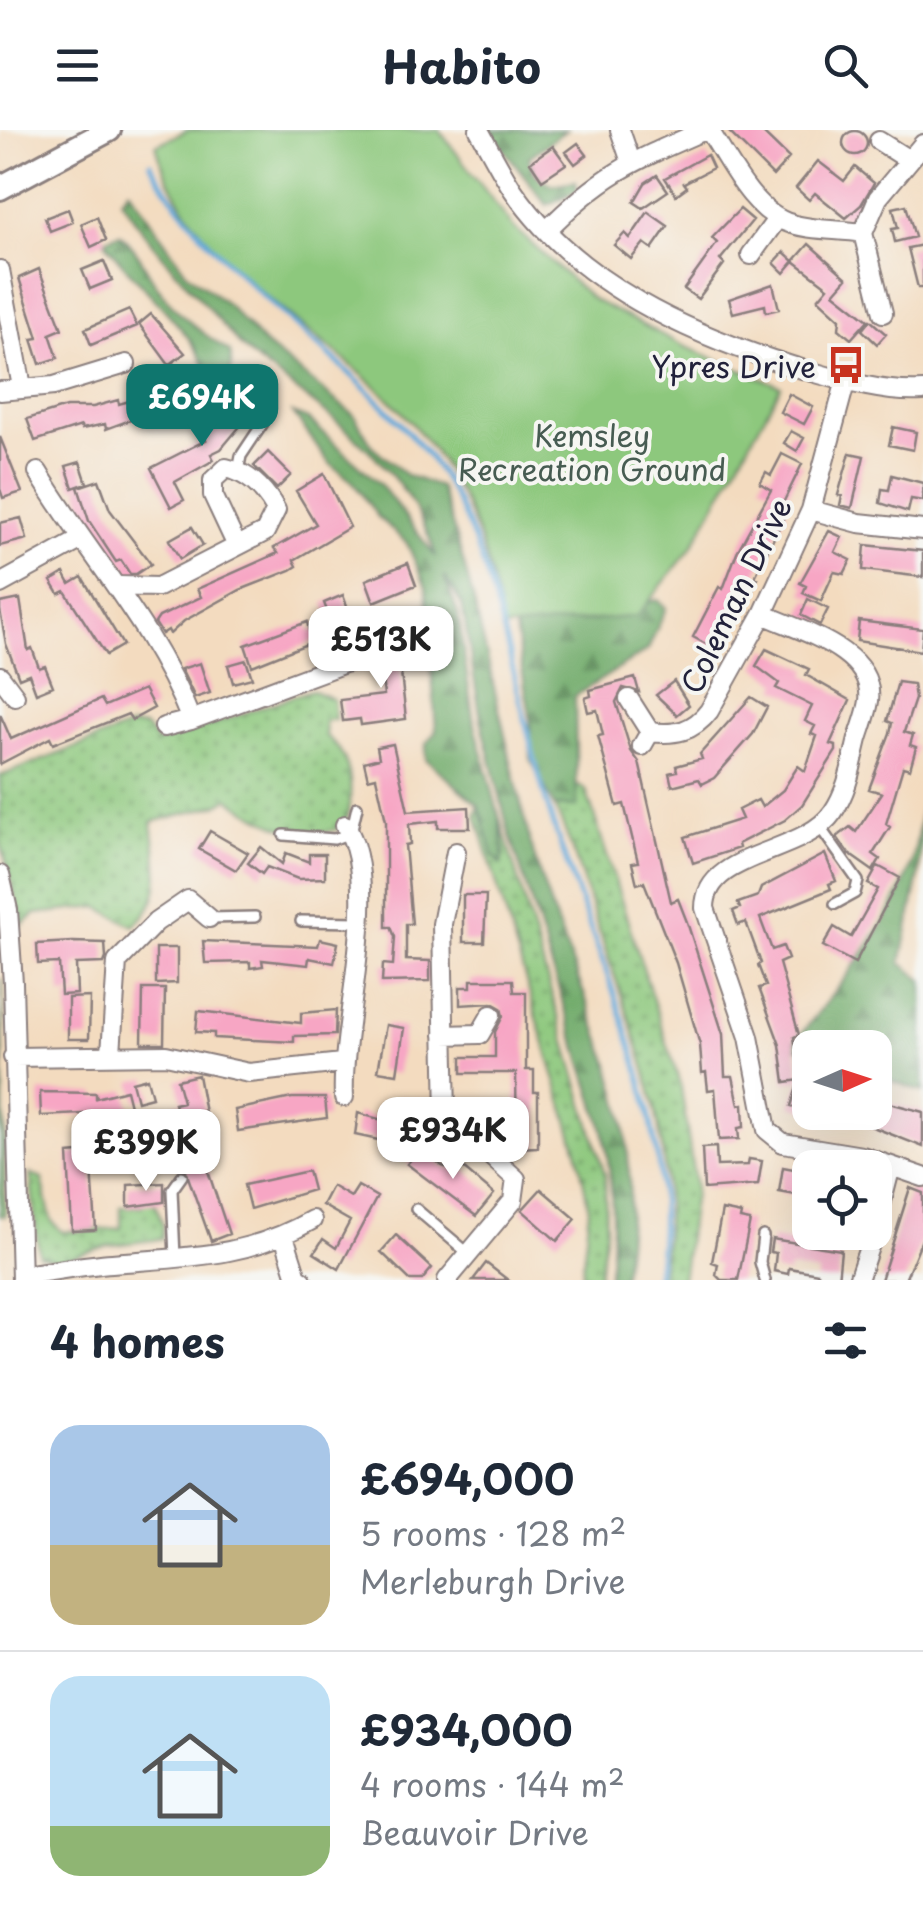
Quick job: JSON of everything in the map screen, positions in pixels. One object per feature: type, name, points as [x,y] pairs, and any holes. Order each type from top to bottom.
[{"type":"street","points":[[0,188],[109,130]]},
{"type":"street","points":[[479,130],[514,191],[547,230],[590,269],[698,334],[846,380],[923,391]]},
{"type":"street","points":[[620,130],[631,162]]},
{"type":"street","points":[[547,230],[589,188],[631,162],[707,130],[754,196],[777,219],[795,226],[863,232]]},
{"type":"street","points":[[879,141],[909,160]]},
{"type":"street","points":[[883,313],[863,232],[878,198],[923,144]]},
{"type":"street","points":[[751,255],[777,219]]},
{"type":"street","points":[[0,270],[22,387]]},
{"type":"street","points":[[0,391],[54,386],[126,364]]},
{"type":"street","name":"Coleman Drive","points":[[629,698],[646,739],[675,734],[701,722],[763,614],[811,510],[846,380]]},
{"type":"street","points":[[120,586],[158,588],[265,532],[276,510],[268,496],[238,471],[226,468],[213,480],[212,494],[236,544]]},
{"type":"street","points":[[38,472],[80,540],[120,586],[173,674],[191,720]]},
{"type":"street","points":[[811,510],[859,523],[923,530]]},
{"type":"street","points":[[0,584],[80,540]]},
{"type":"street","points":[[763,614],[844,652],[868,681],[869,702],[845,790],[819,826],[796,842],[722,871],[708,888],[705,908],[738,999],[766,1130],[783,1144],[822,1150]]},
{"type":"street","points":[[164,727],[361,657]]},
{"type":"street","points":[[0,676],[16,696]]},
{"type":"street","points":[[344,1098],[342,1063],[358,958],[360,856],[348,829]]},
{"type":"street","points":[[447,1280],[513,1202],[516,1179],[446,1116],[442,924],[456,852]]},
{"type":"street","points":[[1,881],[8,910],[21,1277],[121,1271],[249,1249],[312,1220]]},
{"type":"street","points":[[112,1053],[117,962],[156,922],[188,900],[209,918]]},
{"type":"street","points":[[444,1035],[480,1034],[491,1015]]},
{"type":"street","points":[[13,1057],[166,1055],[249,1073],[342,1063]]},
{"type":"street","points":[[892,1166],[923,1177]]},
{"type":"street","points":[[284,1236],[297,1277],[302,1280]]},
{"type":"street","points":[[858,1280],[868,1250]]},
{"type":"lane","points":[[238,471],[241,456],[263,423]]},
{"type":"lane","points":[[284,836],[334,839],[348,829],[357,807]]},
{"type":"lane","points":[[819,826],[858,880],[855,893],[836,904]]},
{"type":"lane","points":[[209,918],[255,917]]},
{"type":"lane","points":[[301,921],[358,922]]},
{"type":"lane","points":[[175,1260],[172,1190],[182,1176]]},
{"type":"lane","points":[[416,1209],[469,1254]]},
{"type":"lane","points":[[763,1236],[760,1262],[765,1280]]},
{"type":"green space","name":"Kemsley Recreation Ground","points":[[188,130],[439,130],[513,227],[592,299],[686,347],[781,386],[692,547],[637,616],[503,629],[478,534],[434,451],[390,400],[255,286],[194,222],[171,185],[156,145]]},
{"type":"green space","points":[[489,130],[566,130],[529,157],[534,173],[552,185],[576,181],[577,191],[547,205]]},
{"type":"green space","points":[[129,189],[186,272],[228,305],[262,342],[354,415],[373,447],[406,475],[440,487],[479,621],[532,848],[619,1101],[626,1136],[629,1190],[622,1280],[608,1280],[612,1204],[603,1129],[508,829],[481,719],[462,605],[444,576],[458,614],[473,717],[498,812],[504,848],[501,864],[493,855],[479,806],[426,759],[426,744],[436,731],[426,587],[407,543],[378,517],[353,482],[329,463],[293,413],[308,419],[381,485],[436,557],[424,525],[407,496],[365,446],[252,356],[230,333],[131,214],[121,199]]},
{"type":"green space","points":[[120,234],[137,252],[172,305],[230,352],[232,366],[225,386],[183,427],[171,420],[191,405],[189,386],[200,391],[208,382],[204,365],[181,329],[104,239]]},
{"type":"green space","points":[[658,600],[666,608],[648,650],[575,696],[577,807],[554,806],[531,760],[530,715],[514,623]]},
{"type":"green space","points":[[311,690],[333,699],[335,719],[325,721],[326,736],[347,765],[350,801],[345,825],[330,831],[299,832],[254,815],[228,798],[217,805],[152,822],[156,891],[134,926],[98,907],[35,914],[23,925],[0,840],[0,776],[132,726],[145,727],[158,743]]},
{"type":"green space","points":[[577,785],[586,790],[681,1087],[695,1186],[682,1280],[660,1280],[666,1189],[654,1105],[574,854],[554,806],[576,807]]},
{"type":"green space","points":[[923,799],[919,875],[901,963],[923,980],[923,1092],[892,1081],[892,1030],[805,1030],[875,936],[902,887],[916,847]]},
{"type":"green space","points":[[479,806],[493,855],[504,848],[498,812],[605,1175],[606,1230],[598,1280],[581,1280],[589,1209],[578,1154],[476,815]]},
{"type":"green space","points":[[3,978],[5,1216],[0,1216]]},
{"type":"green space","points":[[30,1174],[42,1179],[51,1220],[62,1232],[121,1228],[121,1207],[142,1206],[142,1201],[155,1202],[163,1226],[162,1239],[106,1246],[59,1261],[39,1255]]},
{"type":"building","points":[[727,130],[760,130],[789,158],[773,176]]},
{"type":"building","points":[[855,131],[864,134],[864,152],[855,155],[846,152],[843,143],[846,134]]},
{"type":"building","points":[[578,143],[587,155],[575,164],[566,152]]},
{"type":"building","points":[[553,146],[566,164],[542,180],[530,162]]},
{"type":"building","points":[[707,155],[713,168],[684,183],[687,187],[676,195],[665,178]]},
{"type":"building","points":[[818,161],[844,181],[855,167],[874,183],[861,205],[846,218],[815,193],[809,200],[796,188]]},
{"type":"building","points":[[657,175],[668,191],[643,208],[634,202],[645,183]]},
{"type":"building","points":[[906,205],[915,237],[895,242],[892,229],[898,228],[893,208]]},
{"type":"building","points":[[68,209],[73,222],[50,231],[45,218]]},
{"type":"building","points":[[740,209],[753,220],[720,260],[724,264],[698,299],[684,289],[717,243],[712,238]]},
{"type":"building","points":[[648,212],[668,226],[652,249],[644,243],[631,259],[614,245],[625,233],[630,238]]},
{"type":"building","points":[[97,217],[106,240],[91,247],[81,224]]},
{"type":"building","points":[[809,244],[847,278],[834,293],[868,320],[851,339],[839,329],[840,319],[818,299],[828,287],[794,261]]},
{"type":"building","points":[[923,245],[923,288],[918,288],[908,248]]},
{"type":"building","points":[[784,252],[794,261],[784,273],[774,263]]},
{"type":"building","points":[[104,261],[112,280],[90,289],[82,270]]},
{"type":"building","points":[[39,269],[62,329],[50,334],[58,358],[40,364],[32,339],[38,338],[19,278]]},
{"type":"building","points":[[773,284],[779,309],[766,312],[765,305],[733,313],[729,299]]},
{"type":"building","points":[[129,310],[137,326],[91,345],[85,329]]},
{"type":"building","points":[[151,314],[185,353],[169,365],[139,324]]},
{"type":"building","points":[[870,320],[886,334],[877,344],[862,330]]},
{"type":"building","points":[[161,371],[178,385],[168,397],[151,383]]},
{"type":"building","points":[[242,392],[258,405],[221,449],[211,454],[214,460],[175,482],[184,500],[171,507],[151,468],[206,440],[204,436]]},
{"type":"building","points":[[789,394],[813,407],[804,424],[780,412]]},
{"type":"building","points":[[150,395],[155,411],[106,429],[105,424],[82,429],[81,426],[35,441],[27,419],[66,407],[93,407],[118,400],[119,404]]},
{"type":"building","points":[[893,427],[916,432],[913,450],[889,445]]},
{"type":"building","points":[[791,431],[804,438],[797,451],[784,443]]},
{"type":"building","points":[[0,437],[22,492],[3,498],[0,489]]},
{"type":"building","points":[[268,452],[291,475],[277,489],[254,466]]},
{"type":"building","points":[[850,453],[864,456],[852,508],[840,505],[842,496],[838,495]]},
{"type":"building","points":[[782,454],[802,464],[783,503],[786,513],[755,577],[758,578],[753,590],[744,590],[719,651],[693,637],[719,587],[723,589],[737,552],[771,490],[760,483],[766,472],[771,475]]},
{"type":"building","points":[[80,462],[87,483],[73,488],[66,466]]},
{"type":"building","points":[[324,474],[350,527],[294,560],[297,566],[291,570],[240,590],[184,621],[170,634],[168,630],[162,634],[155,623],[159,617],[201,597],[197,589],[278,553],[274,548],[316,524],[296,491]]},
{"type":"building","points":[[892,475],[923,483],[923,501],[911,499],[908,512],[880,503],[882,489],[889,490]]},
{"type":"building","points":[[99,480],[110,510],[151,564],[136,574],[130,574],[121,560],[116,562],[89,521],[78,487]]},
{"type":"building","points":[[21,518],[27,539],[0,546],[0,523]]},
{"type":"building","points":[[192,527],[203,545],[180,559],[169,540]]},
{"type":"building","points":[[829,531],[842,537],[835,552],[851,560],[844,574],[834,572],[821,601],[803,593],[806,586],[800,583]]},
{"type":"building","points":[[865,545],[923,551],[923,577],[863,570]]},
{"type":"building","points":[[408,563],[416,585],[374,602],[366,580]]},
{"type":"building","points":[[64,573],[70,584],[82,577],[123,645],[106,655],[65,591],[59,594],[51,581]]},
{"type":"building","points":[[343,595],[349,612],[330,619],[324,603]]},
{"type":"building","points":[[20,599],[28,650],[32,648],[39,668],[45,666],[53,686],[36,693],[29,674],[19,678],[6,644],[0,610],[0,603]]},
{"type":"building","points":[[808,599],[828,609],[820,625],[801,615]]},
{"type":"building","points":[[398,619],[399,632],[385,635],[383,621]]},
{"type":"building","points":[[859,621],[923,629],[921,651],[857,641]]},
{"type":"building","points":[[307,622],[309,631],[336,627],[337,632],[252,666],[245,645]]},
{"type":"building","points":[[397,636],[406,719],[361,725],[360,719],[343,721],[340,700],[384,695],[377,638]]},
{"type":"building","points":[[766,649],[809,669],[806,675],[850,700],[830,744],[836,746],[836,751],[802,805],[785,820],[738,844],[739,848],[693,863],[685,837],[742,819],[738,810],[758,800],[762,807],[783,790],[798,766],[805,771],[817,736],[811,734],[815,726],[805,721],[812,706],[776,688],[779,683],[756,666]]},
{"type":"building","points":[[246,660],[252,678],[233,683],[228,665]]},
{"type":"building","points":[[200,663],[210,693],[195,698],[181,669]]},
{"type":"building","points":[[635,678],[639,692],[623,688],[616,702],[631,751],[639,762],[671,902],[678,899],[723,1034],[725,1076],[733,1076],[739,1105],[743,1104],[744,1127],[738,1128],[739,1139],[719,1140],[715,1089],[708,1090],[706,1072],[702,1073],[700,1045],[676,963],[644,882],[637,884],[632,863],[638,862],[624,804],[617,806],[598,736],[603,735],[597,710],[588,712],[585,698],[591,696],[590,690]]},
{"type":"building","points":[[674,681],[689,705],[677,715],[656,695]]},
{"type":"building","points":[[898,682],[913,684],[915,699],[904,732],[913,735],[910,745],[916,747],[910,769],[903,767],[886,824],[890,827],[873,854],[880,859],[873,871],[849,854],[837,837],[850,827],[856,832],[882,793],[869,789],[890,733],[892,723],[887,721]]},
{"type":"building","points":[[144,689],[154,708],[132,720],[128,714],[53,744],[50,738],[0,764],[0,714],[11,739],[101,699],[105,706]]},
{"type":"building","points":[[751,697],[767,707],[753,734],[714,778],[702,784],[699,779],[672,786],[669,773],[677,771],[676,766],[702,759],[700,754]]},
{"type":"building","points":[[393,744],[408,811],[469,807],[470,828],[438,828],[438,821],[409,824],[410,844],[405,845],[412,924],[406,924],[406,960],[430,961],[430,981],[382,982],[383,964],[393,965],[395,937],[391,927],[386,927],[386,821],[376,777],[368,779],[364,762],[379,758],[377,747]]},
{"type":"building","points":[[210,831],[248,853],[236,870],[199,849]]},
{"type":"building","points":[[261,847],[282,864],[286,853],[309,862],[309,854],[325,854],[325,878],[298,879],[267,867],[262,874],[248,863]]},
{"type":"building","points":[[825,854],[836,881],[829,884],[831,889],[760,918],[772,950],[783,946],[788,959],[779,963],[798,1030],[792,1030],[792,1081],[785,1082],[780,1045],[759,988],[766,986],[758,965],[761,963],[746,922],[738,925],[733,911],[740,908],[738,903],[758,896],[761,888]]},
{"type":"building","points":[[878,866],[900,878],[855,963],[823,946],[834,927],[851,937],[878,889],[868,884]]},
{"type":"building","points":[[463,895],[486,895],[484,942],[463,942]]},
{"type":"building","points":[[320,939],[338,943],[334,963],[309,958],[308,965],[262,960],[263,966],[250,968],[250,962],[205,963],[203,941],[318,946]]},
{"type":"building","points":[[105,943],[106,958],[104,963],[76,964],[77,994],[61,995],[59,963],[38,964],[37,944]]},
{"type":"building","points":[[156,948],[177,948],[177,983],[156,984]]},
{"type":"building","points":[[471,980],[513,980],[514,992],[526,992],[526,1070],[534,1070],[534,1092],[538,1092],[538,1147],[517,1148],[516,1073],[462,1073],[462,1057],[495,1057],[495,1032],[503,1016],[501,1008],[492,1003],[460,1005],[460,987],[471,987]]},
{"type":"building","points":[[143,989],[165,989],[164,1043],[142,1043]]},
{"type":"building","points":[[90,997],[89,1039],[68,1039],[68,998]]},
{"type":"building","points":[[336,1010],[335,1035],[294,1036],[294,1042],[214,1038],[214,1033],[196,1032],[198,1011],[301,1023],[301,1013]]},
{"type":"building","points":[[386,1025],[404,1028],[397,1074],[378,1071]]},
{"type":"building","points":[[198,1075],[212,1150],[202,1153],[229,1234],[211,1241],[183,1163],[190,1160],[174,1104],[183,1102],[177,1080]]},
{"type":"building","points":[[147,1078],[152,1097],[137,1101],[132,1082]]},
{"type":"building","points":[[126,1090],[131,1110],[104,1117],[103,1113],[41,1116],[40,1092],[96,1093],[96,1098]]},
{"type":"building","points":[[292,1098],[325,1098],[327,1118],[238,1131],[235,1110]]},
{"type":"building","points":[[892,1104],[923,1112],[923,1147],[880,1130],[892,1130]]},
{"type":"building","points":[[358,1113],[409,1128],[406,1146],[355,1135]]},
{"type":"building","points":[[716,1147],[717,1166],[748,1165],[749,1159],[762,1161],[758,1185],[704,1189],[702,1148]]},
{"type":"building","points":[[421,1148],[442,1166],[451,1169],[456,1162],[494,1194],[476,1216],[407,1164]]},
{"type":"building","points":[[91,1152],[96,1230],[72,1231],[68,1154]]},
{"type":"building","points":[[783,1167],[792,1169],[792,1194],[779,1192]]},
{"type":"building","points":[[308,1171],[313,1190],[250,1209],[244,1185]]},
{"type":"building","points":[[164,1183],[164,1202],[128,1207],[128,1185]]},
{"type":"building","points":[[332,1186],[351,1197],[358,1186],[377,1197],[339,1269],[314,1253],[323,1239],[336,1248],[350,1221],[322,1205]]},
{"type":"building","points":[[910,1188],[923,1193],[923,1237],[905,1280],[881,1280]]},
{"type":"building","points":[[541,1189],[576,1219],[557,1241],[522,1210]]},
{"type":"building","points":[[722,1210],[741,1214],[740,1219],[750,1221],[738,1280],[721,1280],[716,1275],[718,1264],[712,1262]]},
{"type":"building","points":[[396,1235],[432,1268],[422,1280],[410,1280],[381,1252]]},
{"type":"building","points":[[772,1239],[792,1242],[792,1250],[841,1250],[838,1280],[816,1280],[818,1273],[789,1268],[788,1274],[774,1271],[776,1253],[770,1252]]},
{"type":"building","points":[[486,1263],[508,1280],[473,1280]]},
{"type":"waterway","points":[[150,163],[178,205],[244,279],[392,414],[450,489],[470,530],[501,624],[550,814],[621,1015],[645,1097],[661,1192],[656,1280]]},
{"type":"place","name":"Ypres Drive","points":[[846,365]]}]
